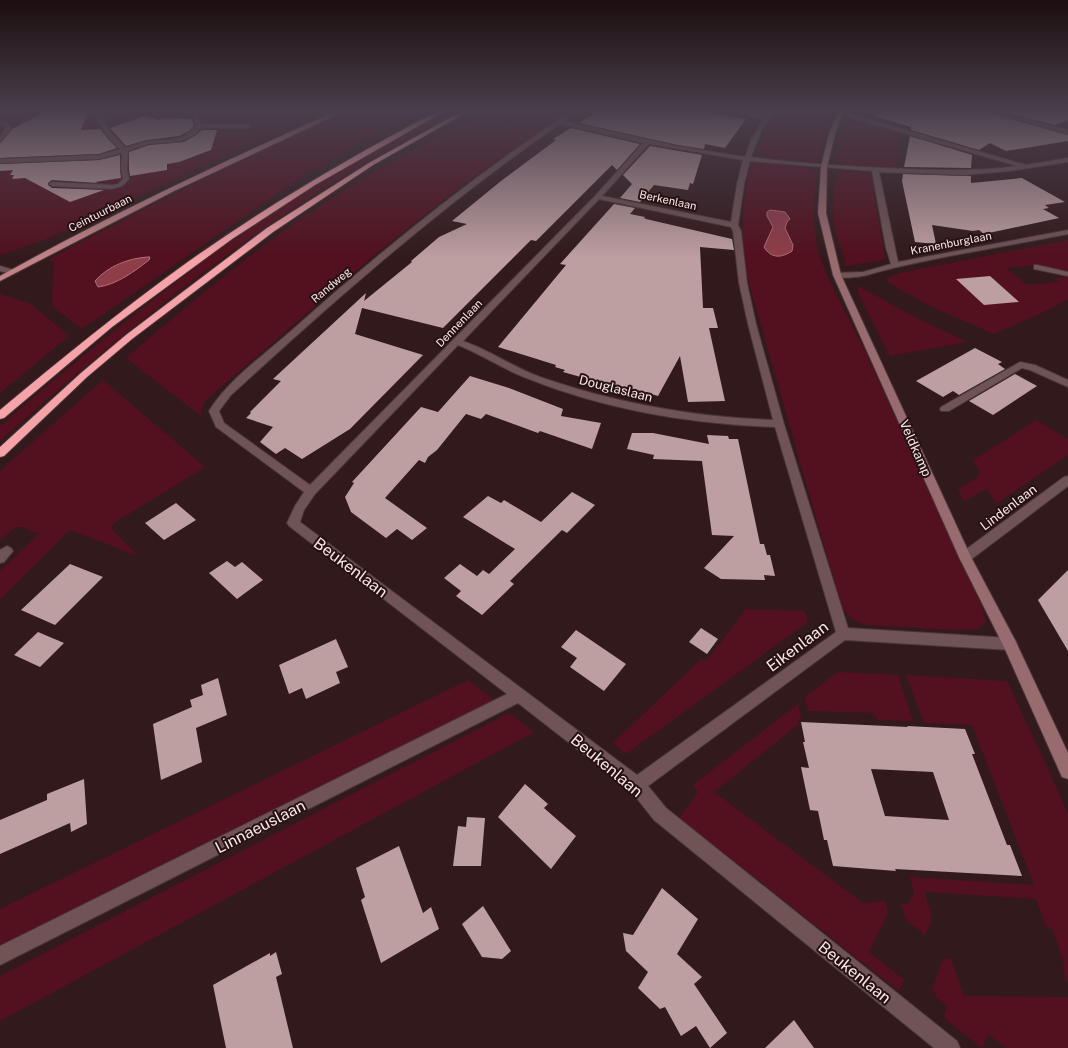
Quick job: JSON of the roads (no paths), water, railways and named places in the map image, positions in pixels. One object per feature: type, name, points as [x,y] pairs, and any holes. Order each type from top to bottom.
[{"type":"highway","points":[[0,416],[110,325],[202,257],[279,204],[350,160]]},
{"type":"highway","points":[[0,453],[84,375],[129,337],[270,230],[378,160]]},
{"type":"main road","name":"Ceintuurbaan","points":[[0,279],[74,238],[178,186],[235,160]]},
{"type":"street","name":"Randweg","points":[[311,491],[220,424],[214,411],[227,393],[328,302],[437,212],[505,160]]},
{"type":"street","name":"Dennenlaan","points":[[293,523],[299,509],[311,491],[457,342],[597,197],[631,160]]},
{"type":"street","points":[[746,160],[737,206],[737,219],[734,225],[737,231],[747,305],[779,424],[843,634]]},
{"type":"street","points":[[763,160],[824,167],[875,170],[975,172],[1008,170],[1068,160]]},
{"type":"street","name":"Veldkamp","points":[[826,160],[824,167],[822,213],[837,274],[965,556],[1010,644],[1068,771]]},
{"type":"street","points":[[1002,160],[1026,167]]},
{"type":"street","points":[[875,170],[890,248],[895,265]]},
{"type":"street","name":"Berkenlaan","points":[[597,197],[734,225]]},
{"type":"street","name":"Kranenburglaan","points":[[837,274],[863,274],[895,265],[1068,232]]},
{"type":"street","points":[[1037,267],[1068,274]]},
{"type":"street","points":[[0,268],[11,272]]},
{"type":"street","name":"Douglaslaan","points":[[457,342],[535,378],[621,404],[688,417],[722,421],[779,424]]},
{"type":"street","points":[[945,409],[1020,365],[1032,367],[1068,384]]},
{"type":"street","name":"Lindenlaan","points":[[965,556],[1068,480]]},
{"type":"street","name":"Beukenlaan","points":[[293,523],[637,785],[660,814],[950,1048]]},
{"type":"street","name":"Eikenlaan","points":[[637,785],[843,634],[1010,644]]},
{"type":"street","name":"Linnaeuslaan","points":[[0,956],[520,695]]},
{"type":"lane","points":[[0,161],[27,160]]},
{"type":"lane","points":[[52,184],[112,187],[120,185],[126,179],[124,170],[125,160]]}]
